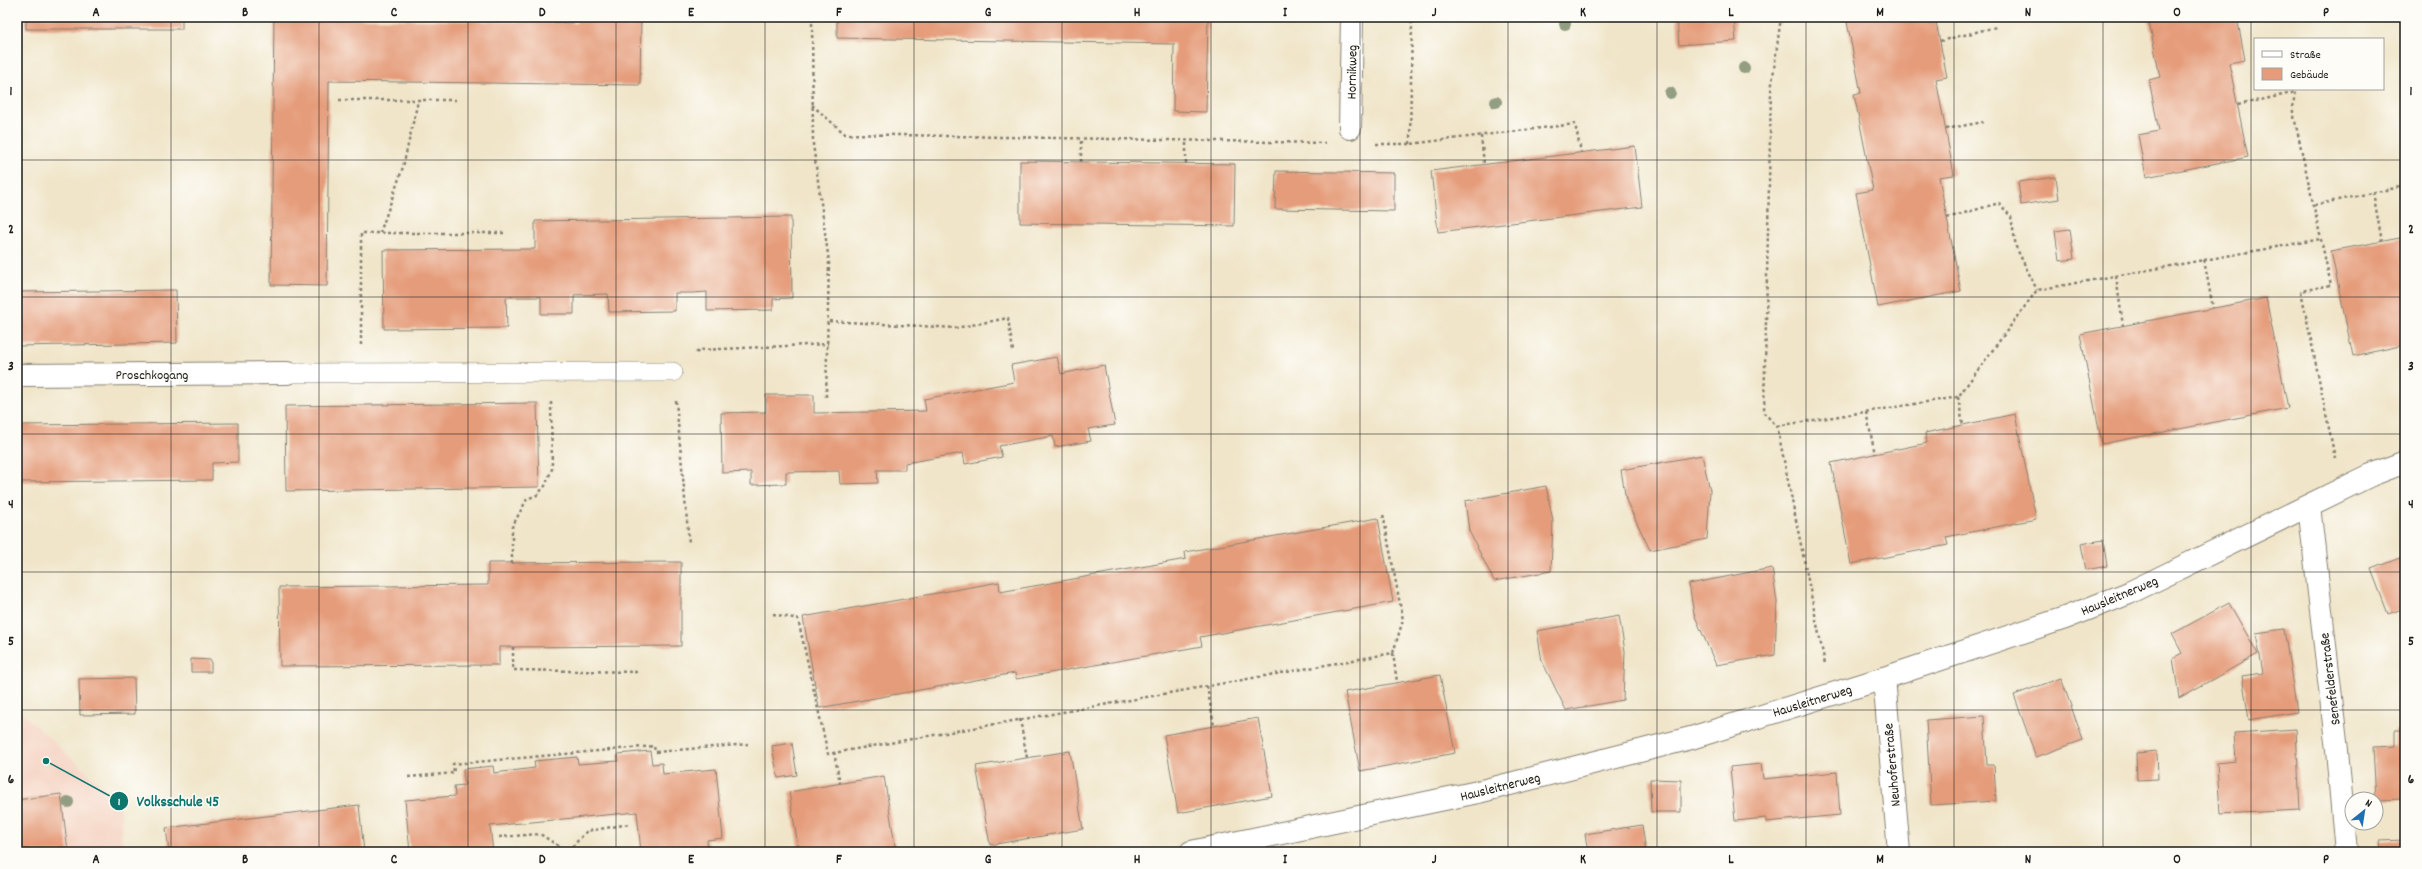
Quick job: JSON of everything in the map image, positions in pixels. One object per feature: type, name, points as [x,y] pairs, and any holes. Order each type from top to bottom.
[{"type":"street","name":"Hornikweg","points":[[1350,128],[1352,17]]},
{"type":"street","name":"Proschkogang","points":[[17,375],[287,373]]},
{"type":"street","name":"Hausleitnerweg","points":[[1191,852],[1478,792],[1691,738],[1884,678],[2065,618],[2129,593],[2371,475],[2405,462]]},
{"type":"street","name":"Senefelderstraße","points":[[2308,506],[2337,750],[2346,852]]},
{"type":"street","name":"Neuhoferstraße","points":[[1884,678],[1899,852]]},
{"type":"lane","points":[[287,373],[673,372]]},
{"type":"path","points":[[812,17],[813,144],[829,262],[829,321],[826,397]]},
{"type":"path","points":[[1410,144],[1412,17]]},
{"type":"path","points":[[1781,17],[1771,91],[1764,413],[1777,426],[1826,669]]},
{"type":"path","points":[[1940,41],[1996,27]]},
{"type":"path","points":[[2238,105],[2296,92],[2292,107],[2331,285],[2301,291],[2336,464]]},
{"type":"path","points":[[339,100],[456,100]]},
{"type":"path","points":[[380,233],[403,167],[418,101]]},
{"type":"path","points":[[812,105],[845,134],[1330,143]]},
{"type":"path","points":[[1946,129],[1983,122]]},
{"type":"path","points":[[1370,144],[1410,144],[1576,124],[1581,152]]},
{"type":"path","points":[[1481,136],[1484,164]]},
{"type":"path","points":[[1081,139],[1081,162]]},
{"type":"path","points":[[1186,140],[1186,164]]},
{"type":"path","points":[[2314,205],[2405,186]]},
{"type":"path","points":[[2373,192],[2382,242]]},
{"type":"path","points":[[1947,218],[1999,203],[2011,217],[2016,247],[2037,290]]},
{"type":"path","points":[[362,373],[361,233],[507,233]]},
{"type":"path","points":[[1777,426],[1958,397],[2037,290],[2321,239]]},
{"type":"path","points":[[2204,260],[2213,308]]},
{"type":"path","points":[[2116,276],[2124,326]]},
{"type":"path","points":[[829,321],[956,328],[1008,318],[1014,351]]},
{"type":"path","points":[[689,543],[673,372],[700,350],[828,344]]},
{"type":"path","points":[[512,564],[512,527],[526,499],[537,495],[544,486],[552,469],[550,372]]},
{"type":"path","points":[[1958,397],[1963,425]]},
{"type":"path","points":[[1866,412],[1875,454]]},
{"type":"path","points":[[1383,514],[1403,620],[1394,653],[1397,682]]},
{"type":"path","points":[[773,614],[798,619],[828,754],[1394,653]]},
{"type":"path","points":[[513,647],[513,670],[638,672]]},
{"type":"path","points":[[1207,686],[1214,726]]},
{"type":"path","points":[[1020,719],[1027,758]]},
{"type":"path","points":[[408,777],[454,773],[453,764],[654,746],[655,752],[748,744]]},
{"type":"path","points":[[834,752],[840,784]]},
{"type":"path","points":[[499,838],[540,834],[568,852],[587,831],[630,824]]},
{"type":"shaded area","points":[[17,709],[118,800],[121,812],[122,852],[17,852]]},
{"type":"building","points":[[26,17],[182,17],[182,29],[26,29]]},
{"type":"building","points":[[274,17],[576,23],[576,17],[641,17],[640,85],[329,81],[327,286],[271,285]]},
{"type":"building","points":[[837,17],[1208,17],[1206,112],[1173,111],[1174,44],[837,38]]},
{"type":"building","points":[[1677,17],[1734,17],[1736,41],[1679,45]]},
{"type":"building","points":[[1846,17],[1935,17],[1947,77],[1936,79],[1954,175],[1939,177],[1961,291],[1878,307],[1856,193],[1873,190],[1854,94],[1861,93]]},
{"type":"building","points":[[2148,17],[2237,17],[2245,60],[2229,63],[2248,157],[2146,177],[2138,135],[2159,131],[2149,80],[2160,77]]},
{"type":"building","points":[[1635,146],[1642,207],[1438,232],[1431,171]]},
{"type":"building","points":[[1020,161],[1235,164],[1234,226],[1020,223]]},
{"type":"building","points":[[1276,171],[1394,173],[1394,211],[1275,209]]},
{"type":"building","points":[[2056,177],[2059,199],[2021,205],[2018,182]]},
{"type":"building","points":[[791,217],[792,298],[773,299],[773,310],[707,311],[707,292],[675,293],[675,311],[609,312],[608,294],[574,295],[574,314],[541,314],[541,297],[506,297],[507,328],[384,329],[383,250],[535,249],[535,221]]},
{"type":"building","points":[[2070,229],[2074,259],[2059,261],[2055,231]]},
{"type":"building","points":[[2405,237],[2405,345],[2353,356],[2331,251]]},
{"type":"building","points":[[176,290],[177,343],[17,346],[17,292]]},
{"type":"building","points":[[2266,298],[2288,408],[2102,444],[2080,334]]},
{"type":"building","points":[[1057,357],[1061,374],[1104,365],[1115,425],[1088,429],[1091,441],[1055,447],[1053,436],[999,446],[1002,457],[965,464],[963,453],[905,463],[905,470],[877,470],[878,483],[840,484],[839,471],[786,472],[786,484],[751,485],[751,472],[722,473],[721,413],[766,412],[766,395],[814,395],[814,413],[926,411],[924,399],[1014,382],[1011,365]]},
{"type":"building","points":[[537,403],[539,487],[286,491],[285,406]]},
{"type":"building","points":[[2015,414],[2036,519],[1946,537],[1948,545],[1851,564],[1831,463],[1927,443],[1925,433]]},
{"type":"building","points":[[238,423],[238,462],[212,463],[212,480],[17,482],[17,425]]},
{"type":"building","points":[[1702,455],[1710,490],[1707,539],[1650,550],[1626,500],[1621,470]]},
{"type":"building","points":[[1546,486],[1553,521],[1551,571],[1494,581],[1469,531],[1465,501]]},
{"type":"building","points":[[1378,518],[1393,602],[1200,637],[1202,646],[1016,679],[1015,673],[819,708],[803,617],[999,582],[1000,592],[1186,559],[1185,552]]},
{"type":"building","points":[[2103,540],[2107,566],[2086,570],[2081,544]]},
{"type":"building","points":[[2405,556],[2405,608],[2388,614],[2371,569]]},
{"type":"building","points":[[681,562],[681,646],[499,647],[499,665],[280,666],[279,587],[488,585],[488,563]]},
{"type":"building","points":[[1772,568],[1777,602],[1775,655],[1716,665],[1694,614],[1689,584]]},
{"type":"building","points":[[2229,603],[2258,654],[2179,698],[2173,658],[2182,653],[2172,634]]},
{"type":"building","points":[[1619,616],[1625,651],[1623,700],[1566,710],[1542,661],[1537,631]]},
{"type":"building","points":[[2284,629],[2297,712],[2249,720],[2242,676],[2263,673],[2256,633]]},
{"type":"building","points":[[191,659],[211,660],[211,672],[191,672]]},
{"type":"building","points":[[1440,675],[1455,753],[1360,771],[1345,692]]},
{"type":"building","points":[[134,678],[135,714],[80,715],[79,679]]},
{"type":"building","points":[[2061,678],[2083,740],[2036,757],[2014,695]]},
{"type":"building","points":[[1984,716],[1987,765],[1994,765],[1996,801],[1931,805],[1926,720]]},
{"type":"building","points":[[1258,718],[1272,796],[1178,813],[1164,735]]},
{"type":"building","points":[[2296,729],[2300,810],[2220,814],[2217,763],[2236,761],[2234,733]]},
{"type":"building","points":[[2395,730],[2405,730],[2405,799],[2384,800],[2384,791],[2375,791],[2373,747],[2395,746]]},
{"type":"building","points":[[792,743],[797,775],[778,778],[772,746]]},
{"type":"building","points":[[650,751],[652,764],[662,763],[663,774],[716,769],[723,838],[707,840],[708,852],[641,852],[637,812],[490,826],[493,852],[410,852],[405,800],[455,796],[454,786],[465,785],[463,769],[493,766],[494,773],[535,768],[534,761],[577,757],[578,764],[618,761],[618,754]]},
{"type":"building","points":[[1070,751],[1083,829],[990,845],[976,766]]},
{"type":"building","points":[[2157,751],[2158,779],[2137,780],[2136,753]]},
{"type":"building","points":[[1761,764],[1763,779],[1837,772],[1840,815],[1766,822],[1766,818],[1735,821],[1730,767]]},
{"type":"building","points":[[884,776],[896,852],[799,852],[789,792]]},
{"type":"building","points":[[1650,779],[1681,780],[1681,812],[1651,812]]},
{"type":"building","points":[[61,794],[68,852],[17,852],[17,800]]},
{"type":"building","points":[[359,805],[364,852],[169,852],[166,828]]},
{"type":"building","points":[[1642,825],[1646,852],[1588,852],[1585,834]]},
{"type":"building","points":[[2405,840],[2405,852],[2381,852],[2380,841]]},
{"type":"building","points":[[1502,848],[1503,852],[1481,851]]},
{"type":"place","name":"Volksschule 45","points":[[46,761]]}]
